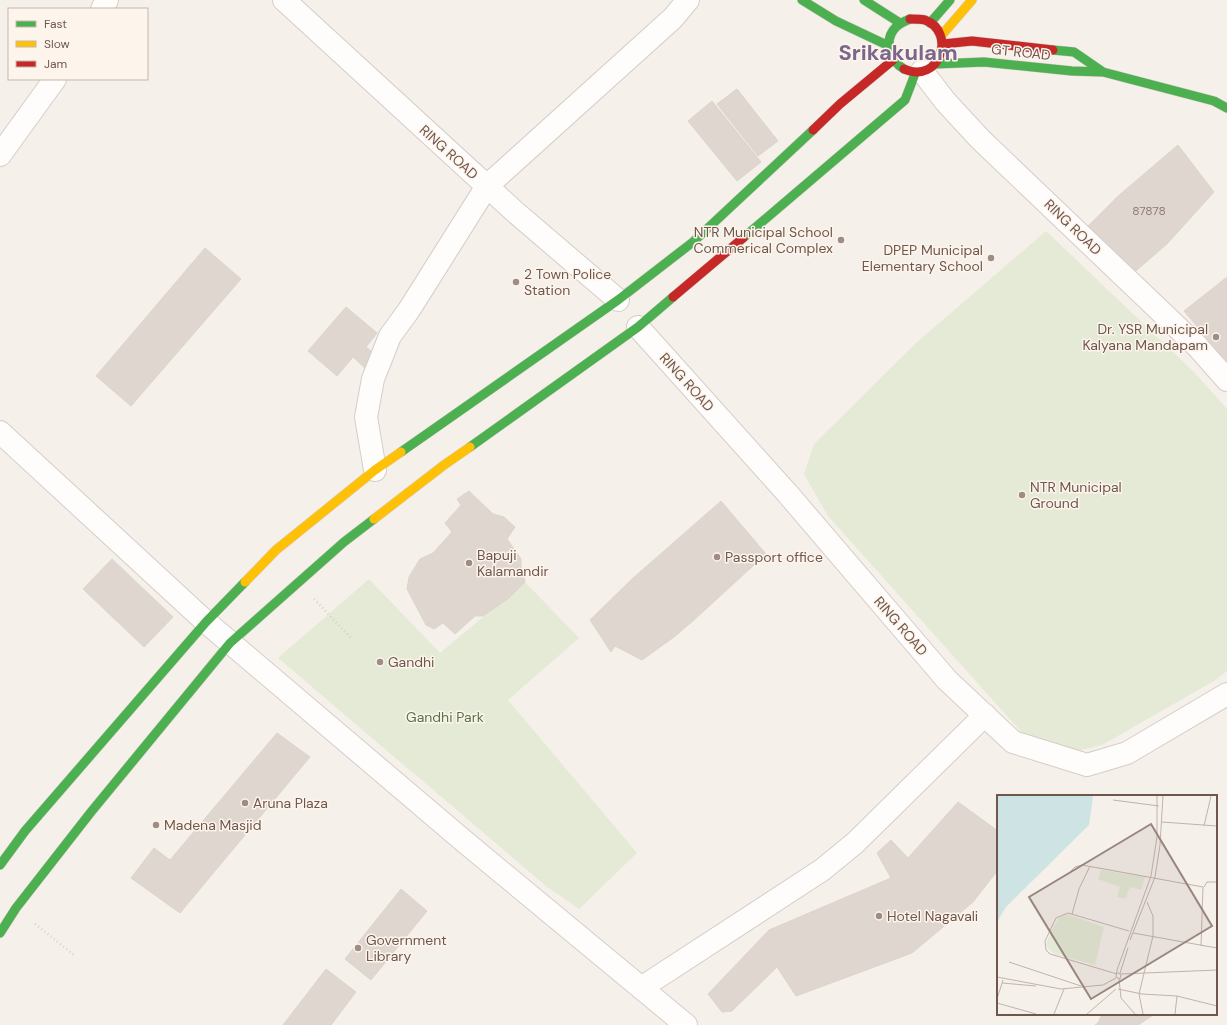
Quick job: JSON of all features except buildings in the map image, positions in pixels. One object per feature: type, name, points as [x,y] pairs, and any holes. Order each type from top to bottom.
[{"type":"main road","points":[[802,0],[836,21],[889,46]]},
{"type":"main road","points":[[864,0],[900,23]]},
{"type":"main road","points":[[930,23],[950,0]]},
{"type":"main road","points":[[942,40],[972,0]]},
{"type":"main road","points":[[0,932],[16,908],[91,812],[230,643],[344,542],[444,465],[638,327],[905,100],[924,70],[942,54],[942,40],[936,28],[930,23],[920,19],[910,19],[900,23],[894,29],[890,37],[890,53],[893,60],[900,67],[924,70]]},
{"type":"main road","name":"GT ROAD","points":[[942,40],[986,42],[1074,52],[1103,72]]},
{"type":"main road","points":[[0,865],[25,831],[206,622],[276,550],[375,470],[618,300],[693,242],[840,104],[893,60]]},
{"type":"main road","name":"GT ROAD","points":[[924,70],[984,62],[1072,71],[1103,72],[1223,109]]},
{"type":"street","name":"RING ROAD","points":[[284,0],[520,216],[618,300]]},
{"type":"street","points":[[375,470],[366,417],[373,378],[390,336],[409,310],[487,186],[673,18],[688,0]]},
{"type":"street","name":"RING ROAD","points":[[924,70],[945,101],[980,139],[1197,346],[1227,380]]},
{"type":"street","points":[[0,155],[54,80]]},
{"type":"street","name":"RING ROAD","points":[[638,327],[787,493],[947,680],[1013,742],[1087,766],[1127,754],[1227,694]]},
{"type":"street","points":[[0,432],[230,643],[465,842],[686,1025]]},
{"type":"street","points":[[641,988],[822,870],[855,843],[985,715]]},
{"type":"path","points":[[299,582],[351,638]]},
{"type":"path","points":[[16,908],[74,955]]},
{"type":"green space","name":"NTR Municipal Ground","points":[[1046,231],[1194,372],[1227,409],[1227,671],[1214,681],[1102,745],[1070,753],[1024,735],[828,516],[804,474],[814,444],[916,343]]},
{"type":"green space","name":"Gandhi Park","points":[[369,579],[440,653],[525,582],[579,638],[508,700],[637,853],[579,909],[546,886],[278,658]]},
{"type":"traffic: fast","points":[[802,0],[836,21],[889,46]]},
{"type":"traffic: fast","points":[[864,0],[900,23]]},
{"type":"traffic: fast","points":[[930,23],[950,0]]},
{"type":"traffic: fast","points":[[904,69],[895,61],[889,44],[892,32],[896,27],[910,19]]},
{"type":"traffic: fast","points":[[1053,50],[1074,52],[1103,72]]},
{"type":"traffic: fast","points":[[936,64],[984,62],[1072,71],[1103,72],[1214,101],[1227,108]]},
{"type":"traffic: fast","points":[[743,238],[905,100],[915,74]]},
{"type":"traffic: fast","points":[[401,452],[618,300],[693,242],[813,130]]},
{"type":"traffic: fast","points":[[470,447],[638,327],[673,297]]},
{"type":"traffic: fast","points":[[0,933],[16,908],[91,812],[230,643],[344,542],[374,519]]},
{"type":"traffic: fast","points":[[0,865],[25,831],[206,622],[245,582]]},
{"type":"traffic: slow","points":[[941,36],[972,0]]},
{"type":"traffic: slow","points":[[374,519],[470,447]]},
{"type":"traffic: slow","points":[[245,582],[276,550],[375,470],[401,452]]},
{"type":"traffic: jam","points":[[904,69],[917,72],[927,70],[935,64],[940,55],[942,45],[940,35],[935,26],[925,20],[910,19]]},
{"type":"traffic: jam","points":[[943,44],[972,41],[1053,50]]},
{"type":"traffic: jam","points":[[813,130],[840,104],[893,60]]},
{"type":"traffic: jam","points":[[673,297],[743,238]]},
{"type":"place","name":"NTR Municipal School Commerical Complex","points":[[841,240]]},
{"type":"place","name":"DPEP Municipal Elementary School","points":[[991,258]]},
{"type":"place","name":"2 Town Police Station","points":[[516,282]]},
{"type":"place","name":"Dr. YSR Municipal Kalyana Mandapam","points":[[1216,337]]},
{"type":"place","name":"NTR Municipal Ground","points":[[1022,495]]},
{"type":"place","name":"Passport office","points":[[717,557]]},
{"type":"place","name":"Bapuji Kalamandir","points":[[469,563]]},
{"type":"place","name":"Gandhi","points":[[380,662]]},
{"type":"place","name":"Aruna Plaza","points":[[245,803]]},
{"type":"place","name":"Madena Masjid","points":[[156,825]]},
{"type":"place","name":"Hotel Nagavali","points":[[879,916]]},
{"type":"place","name":"Government Library","points":[[358,948]]},
{"type":"district","name":"Srikakulam","points":[[898,52]]}]
